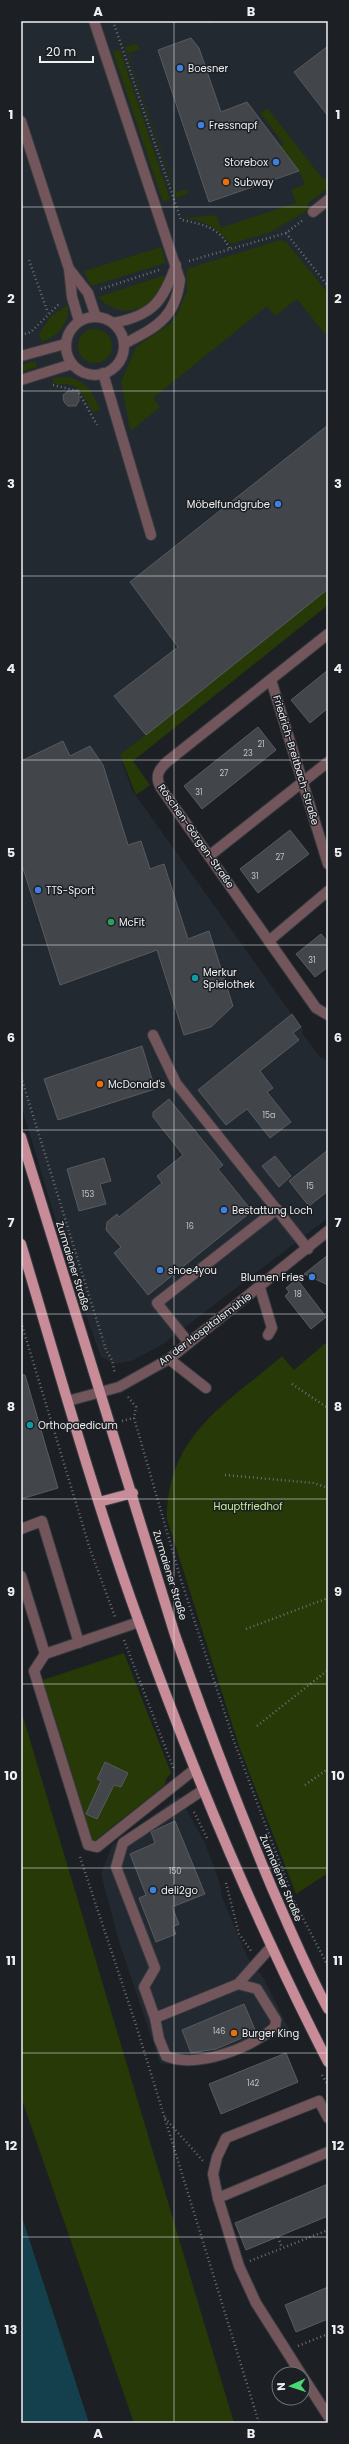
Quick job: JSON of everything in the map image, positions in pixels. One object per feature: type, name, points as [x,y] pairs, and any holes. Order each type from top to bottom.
[{"type":"main road","name":"Zurmaiener Straße","points":[[21,1137],[175,1635],[200,1706],[255,1846],[297,1945],[328,2009]]},
{"type":"main road","points":[[21,1244],[99,1502],[139,1622],[203,1790],[271,1947],[328,2062]]},
{"type":"main road","points":[[99,1502],[132,1493]]},
{"type":"street","points":[[94,21],[180,280],[178,297],[172,310],[152,330],[124,344]]},
{"type":"street","points":[[21,121],[69,269],[72,297],[79,321]]},
{"type":"street","points":[[313,212],[328,200]]},
{"type":"street","points":[[114,323],[146,314],[167,290],[176,265]]},
{"type":"street","points":[[69,269],[88,293],[96,317]]},
{"type":"street","points":[[96,317],[104,318],[114,323],[121,333],[124,344],[119,362],[103,373],[87,374],[72,364],[65,344],[70,331],[79,321],[96,317]]},
{"type":"street","points":[[21,356],[65,344]]},
{"type":"street","points":[[21,380],[72,364]]},
{"type":"street","points":[[103,373],[150,535]]},
{"type":"street","name":"Röschen-Görgen-Straße","points":[[328,634],[168,761],[160,768],[158,775],[160,788],[270,940],[316,1008],[328,1015]]},
{"type":"street","name":"Friedrich-Breitbach-Straße","points":[[271,680],[304,781],[328,864]]},
{"type":"street","points":[[209,856],[328,762]]},
{"type":"street","points":[[270,940],[328,892]]},
{"type":"street","points":[[152,1035],[176,1083],[308,1248]]},
{"type":"street","points":[[189,1343],[157,1303],[277,1209]]},
{"type":"street","name":"An der Hospitalsmühle","points":[[68,1401],[119,1388],[169,1359],[260,1288],[328,1232]]},
{"type":"street","points":[[260,1288],[272,1328],[268,1335]]},
{"type":"street","points":[[169,1359],[206,1388]]},
{"type":"street","points":[[21,1529],[42,1521],[79,1643]]},
{"type":"street","points":[[21,1576],[45,1654]]},
{"type":"street","points":[[139,1622],[45,1654],[34,1671],[88,1845],[97,1848],[195,1769]]},
{"type":"street","points":[[203,1790],[123,1843],[116,1867],[155,1968],[144,1987],[155,2018],[159,2038],[166,2056],[177,2061],[190,2062],[215,2057],[264,2036],[275,2027],[276,2020],[257,1989],[238,1984]]},
{"type":"street","points":[[155,2018],[238,1984],[271,1947]]},
{"type":"street","points":[[296,2366],[256,2303],[239,2266],[218,2198],[213,2174],[217,2157],[226,2138],[319,2101],[328,2118]]},
{"type":"street","points":[[218,2198],[328,2152]]},
{"type":"street","points":[[311,2389],[328,2416]]},
{"type":"path","points":[[113,21],[181,220],[209,226],[224,239],[230,249]]},
{"type":"path","points":[[205,21],[211,22]]},
{"type":"path","points":[[286,233],[328,286]]},
{"type":"path","points":[[29,260],[48,313]]},
{"type":"path","points":[[21,1077],[103,1343],[112,1360],[119,1388],[136,1407],[134,1418],[181,1580],[235,1744],[289,1888]]},
{"type":"path","points":[[292,1384],[328,1408]]},
{"type":"path","points":[[225,1475],[314,1483],[328,1488]]},
{"type":"path","points":[[246,1629],[328,1598]]},
{"type":"path","points":[[257,1726],[328,1670]]},
{"type":"path","points":[[305,1785],[328,1769]]},
{"type":"path","points":[[88,1879],[136,2025],[259,2423]]},
{"type":"path","points":[[292,1895],[328,1966]]},
{"type":"path","points":[[164,2117],[213,2174]]},
{"type":"path","points":[[239,2266],[328,2230]]},
{"type":"path","points":[[278,2236],[282,2248]]},
{"type":"path","points":[[287,2351],[328,2334]]},
{"type":"shaded area","points":[[21,21],[328,21],[328,596],[121,759],[132,790],[303,1030],[302,1033],[321,1058],[323,1057],[328,1063],[328,1218],[163,1344],[132,1361],[115,1364],[101,1357],[73,1278],[21,1105]]},
{"type":"shaded area","points":[[179,1796],[205,1843],[219,1880],[222,1897],[248,1958],[263,1977],[291,2033],[188,2067],[160,2063],[120,1945],[101,1874],[112,1845]]},
{"type":"green space","points":[[135,44],[138,45],[140,49],[128,53],[176,192],[187,189],[187,194],[177,198],[125,47]]},
{"type":"green space","points":[[120,50],[170,199],[163,202],[113,52]]},
{"type":"green space","points":[[267,108],[323,179],[328,175],[328,188],[307,204],[310,209],[271,232],[230,244],[210,225],[183,218],[216,215],[221,228],[296,203],[291,190],[305,184],[299,171],[280,146],[284,144],[260,113]]},
{"type":"green space","points":[[280,240],[286,242],[328,293],[328,338],[297,299],[275,316],[267,306],[153,398],[160,407],[132,430],[130,429],[121,382],[136,347],[171,323],[177,314],[187,292],[187,269]]},
{"type":"green space","points":[[161,247],[166,263],[91,286],[84,271]]},
{"type":"green space","points":[[165,275],[161,287],[155,297],[138,309],[128,311],[118,309],[107,305],[98,297]]},
{"type":"green space","points":[[68,305],[67,318],[62,328],[53,336],[42,342],[39,334],[51,316]]},
{"type":"green space","points":[[92,329],[98,329],[102,330],[109,336],[112,346],[111,353],[105,360],[98,363],[92,363],[88,362],[81,356],[78,349],[78,343],[79,339],[85,332]]},
{"type":"green space","points":[[35,361],[37,367],[21,372],[21,365]]},
{"type":"green space","points":[[66,377],[84,384],[95,398],[100,410],[93,412],[84,396],[76,387],[65,384],[58,385],[53,382],[52,378]]},
{"type":"green space","points":[[328,589],[328,605],[133,761],[150,785],[136,795],[120,755]]},
{"type":"green space","name":"Hauptfriedhof","points":[[328,1341],[328,1873],[296,1894],[239,1746],[167,1519],[170,1490],[177,1465],[188,1443],[203,1424],[240,1390],[282,1356],[294,1370]]},
{"type":"green space","points":[[124,1653],[171,1773],[166,1779],[165,1785],[93,1842],[43,1680]],"holes":[[[105,1762],[128,1773],[121,1787],[114,1785],[108,1797],[97,1791],[101,1781],[97,1779]]]},
{"type":"green space","points":[[21,1710],[234,2423],[134,2423],[21,2097]]},
{"type":"water","points":[[21,2214],[89,2423],[21,2423]]},
{"type":"building","points":[[191,38],[199,48],[221,112],[247,102],[299,171],[209,202],[158,50]]},
{"type":"building","points":[[328,46],[328,116],[294,72]]},
{"type":"building","points":[[79,390],[79,401],[76,406],[68,406],[64,402],[63,395],[68,391]]},
{"type":"building","name":"Möbelfundgrube","points":[[328,425],[328,589],[146,735],[114,696],[178,647],[130,582]]},
{"type":"building","points":[[328,670],[328,708],[310,723],[291,700]]},
{"type":"building","points":[[258,727],[276,750],[202,809],[184,786]]},
{"type":"building","points":[[63,741],[70,756],[90,746],[103,765],[128,845],[141,841],[150,869],[164,864],[188,939],[209,931],[233,1006],[211,1027],[184,1035],[157,950],[60,985],[21,862],[21,761]]},
{"type":"building","points":[[290,830],[309,854],[258,893],[240,869]]},
{"type":"building","points":[[321,934],[328,942],[328,967],[315,977],[296,954]]},
{"type":"building","points":[[292,1014],[301,1027],[293,1033],[299,1040],[260,1071],[273,1088],[267,1092],[291,1122],[270,1138],[247,1109],[226,1125],[198,1090]]},
{"type":"building","name":"McDonald's","points":[[142,1046],[155,1089],[58,1120],[44,1079]]},
{"type":"building","points":[[169,1099],[223,1165],[218,1169],[252,1211],[148,1295],[114,1253],[121,1247],[106,1230],[107,1222],[117,1214],[119,1217],[162,1183],[157,1176],[183,1155],[153,1117],[153,1112]]},
{"type":"building","points":[[328,1150],[328,1191],[309,1206],[289,1181]]},
{"type":"building","points":[[275,1156],[291,1176],[279,1187],[262,1166]]},
{"type":"building","points":[[104,1158],[111,1181],[100,1184],[106,1204],[79,1211],[67,1169]]},
{"type":"building","points":[[328,1255],[328,1285],[304,1274]]},
{"type":"building","points":[[297,1279],[326,1317],[311,1329],[285,1296],[289,1292],[286,1288]]},
{"type":"building","name":"Orthopaedicum","points":[[21,1375],[25,1375],[58,1488],[21,1499]]},
{"type":"building","points":[[105,1762],[128,1773],[121,1787],[114,1785],[97,1819],[86,1814],[101,1781],[97,1779]]},
{"type":"building","points":[[175,1821],[205,1894],[172,1907],[179,1924],[173,1927],[176,1934],[156,1942],[139,1898],[146,1895],[130,1854],[155,1843],[151,1832]]},
{"type":"building","points":[[244,2004],[256,2032],[216,2049],[191,2053],[182,2030]]},
{"type":"building","points":[[286,2053],[298,2082],[221,2114],[209,2084]]},
{"type":"building","points":[[328,2184],[328,2216],[246,2250],[235,2223]]},
{"type":"building","points":[[328,2287],[328,2319],[296,2332],[285,2305]]},
{"type":"place","name":"Boesner","points":[[180,68]]},
{"type":"place","name":"Fressnapf","points":[[201,125]]},
{"type":"place","name":"Storebox","points":[[276,162]]},
{"type":"place","name":"Subway","points":[[226,182]]},
{"type":"place","name":"Möbelfundgrube","points":[[278,504]]},
{"type":"place","name":"TTS-Sport","points":[[38,890]]},
{"type":"place","name":"McFit","points":[[111,922]]},
{"type":"place","name":"Merkur Spielothek","points":[[195,978]]},
{"type":"place","name":"McDonald's","points":[[100,1084]]},
{"type":"place","name":"Bestattung Loch","points":[[224,1210]]},
{"type":"place","name":"shoe4you","points":[[160,1270]]},
{"type":"place","name":"Blumen Fries","points":[[312,1277]]},
{"type":"place","name":"Orthopaedicum","points":[[30,1425]]},
{"type":"place","name":"deli2go","points":[[153,1890]]},
{"type":"place","name":"Burger King","points":[[234,2033]]}]
